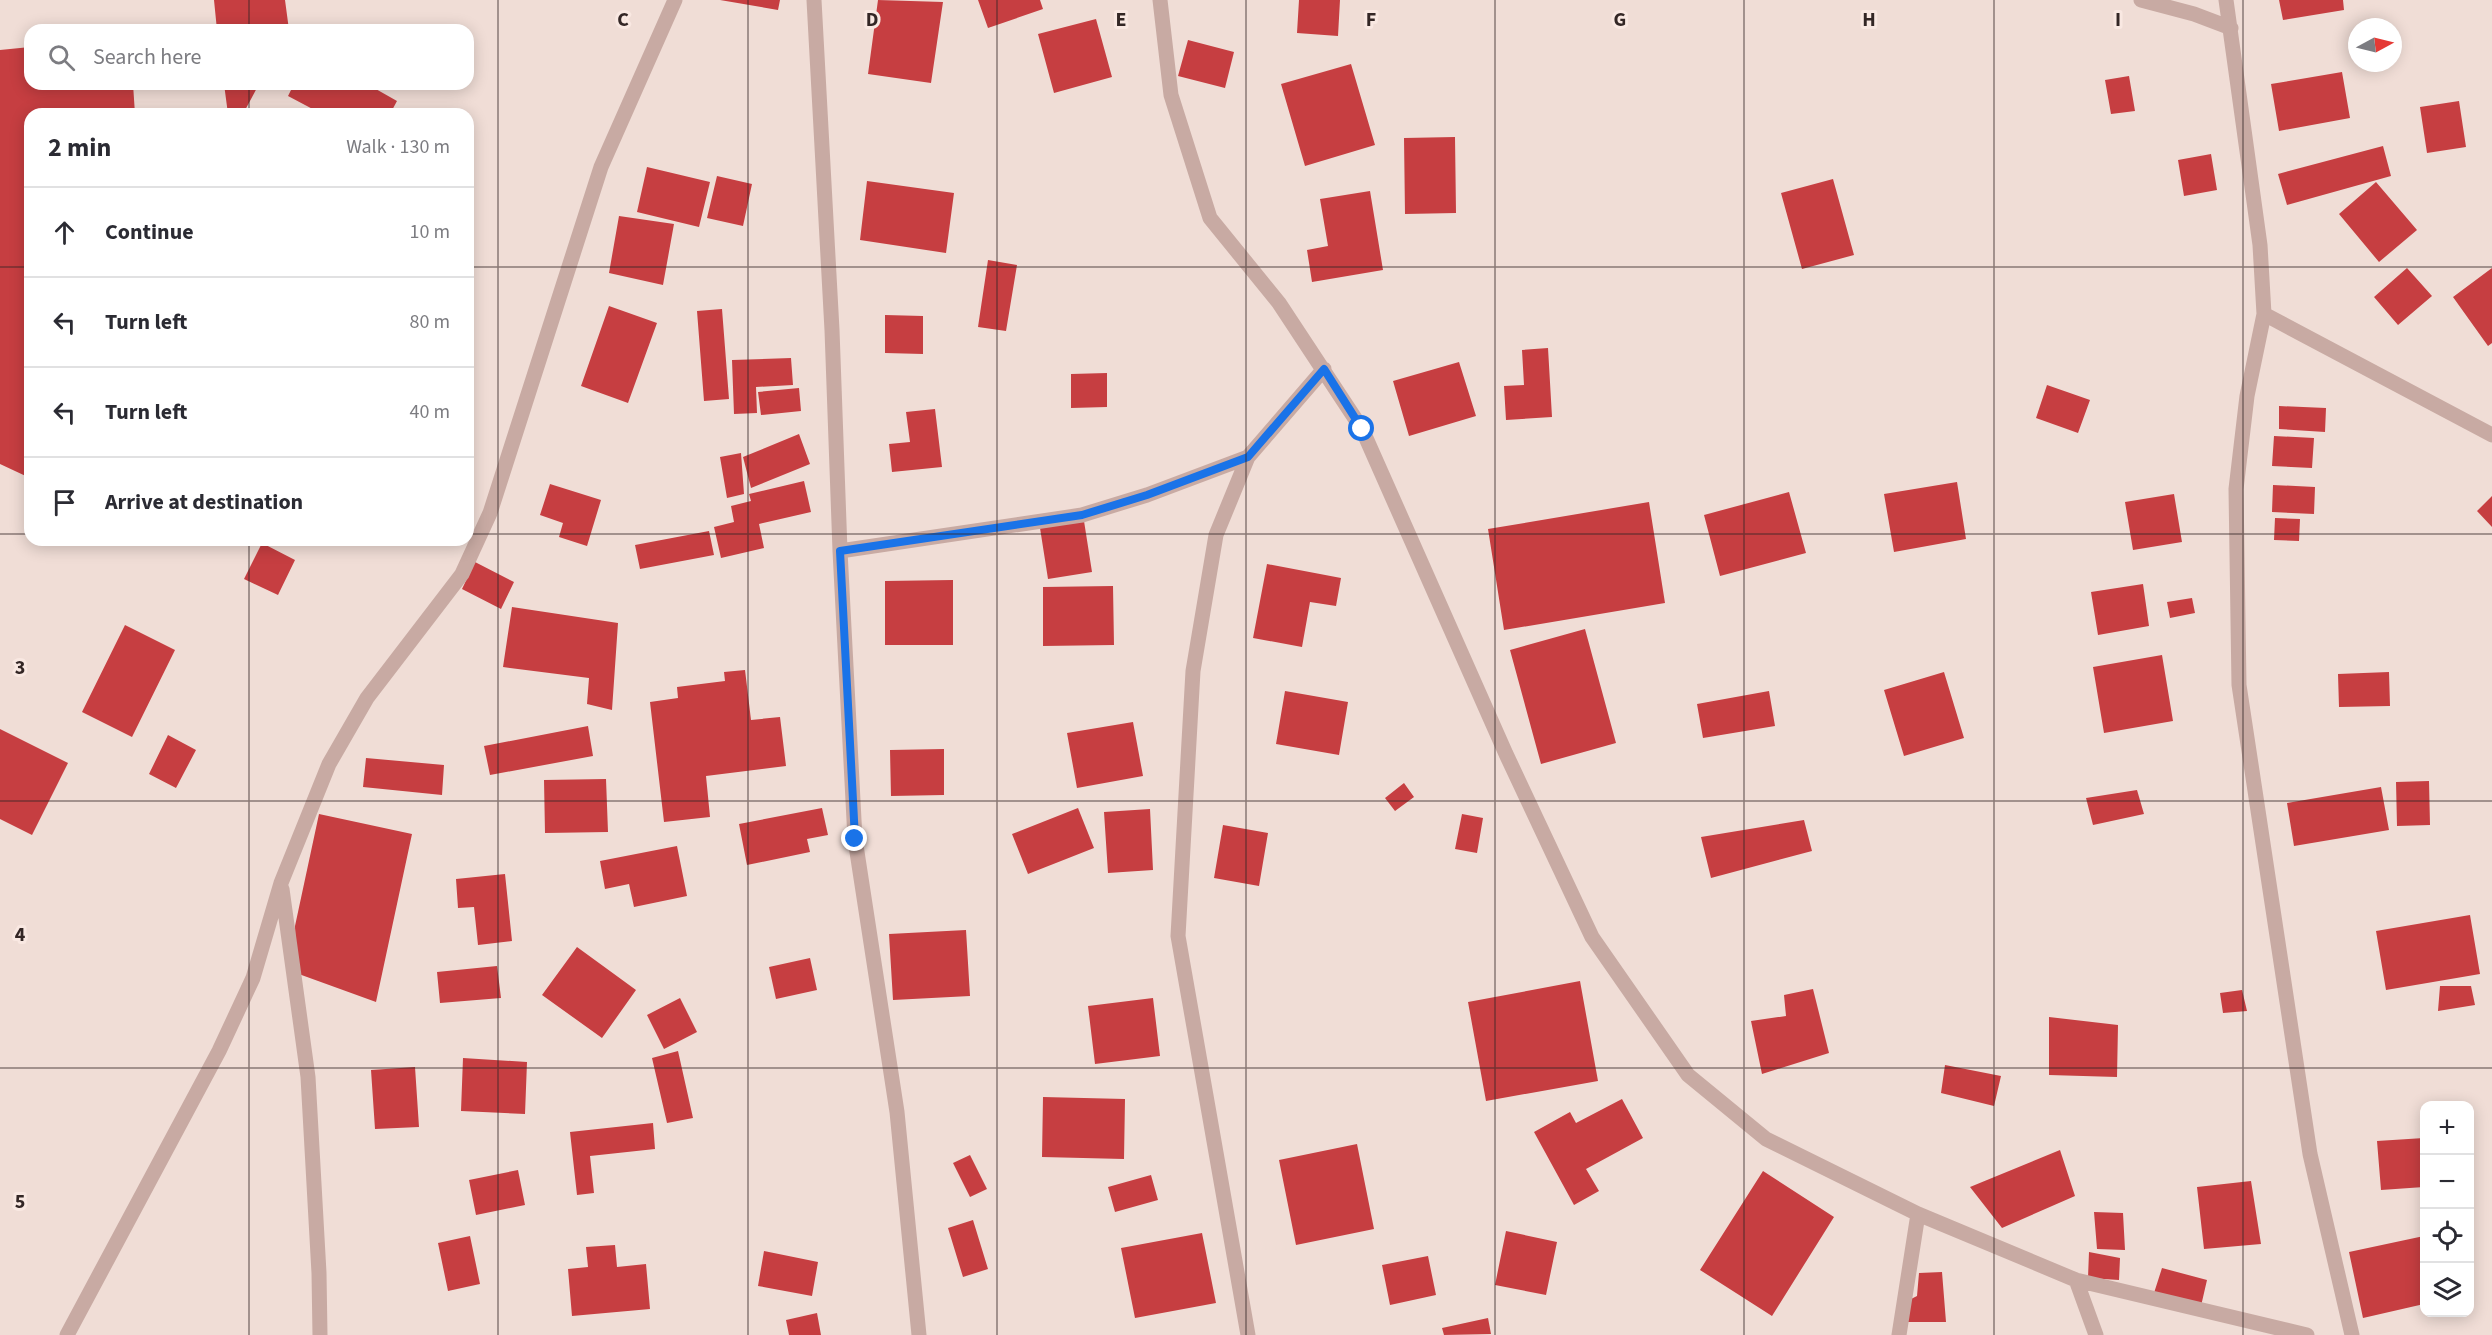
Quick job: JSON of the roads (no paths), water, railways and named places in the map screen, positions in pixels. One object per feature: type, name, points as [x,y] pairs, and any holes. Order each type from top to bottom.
[{"type":"street","points":[[68,1335],[219,1052],[244,999],[253,978],[281,883],[329,764],[367,698],[462,574],[490,513],[601,167],[675,0]]},
{"type":"street","points":[[814,0],[832,330],[840,551],[855,839],[897,1112],[919,1335]]},
{"type":"street","points":[[1160,0],[1171,95],[1210,218],[1280,303],[1362,429],[1506,754],[1592,937],[1688,1075],[1766,1139],[1918,1214],[2076,1280],[2307,1335]]},
{"type":"street","points":[[2141,0],[2194,14],[2231,28]]},
{"type":"street","points":[[2226,0],[2260,245],[2264,314],[2247,396],[2236,489],[2239,686],[2310,1154],[2352,1335]]},
{"type":"street","points":[[2264,314],[2492,435]]},
{"type":"street","points":[[1248,1335],[1178,936],[1193,671],[1216,535],[1248,457],[1324,369]]},
{"type":"street","points":[[840,551],[1082,515],[1147,495],[1248,457]]},
{"type":"street","points":[[281,883],[308,1077],[319,1273],[320,1335]]},
{"type":"street","points":[[1899,1335],[1918,1214]]},
{"type":"street","points":[[2076,1280],[2096,1335]]}]
